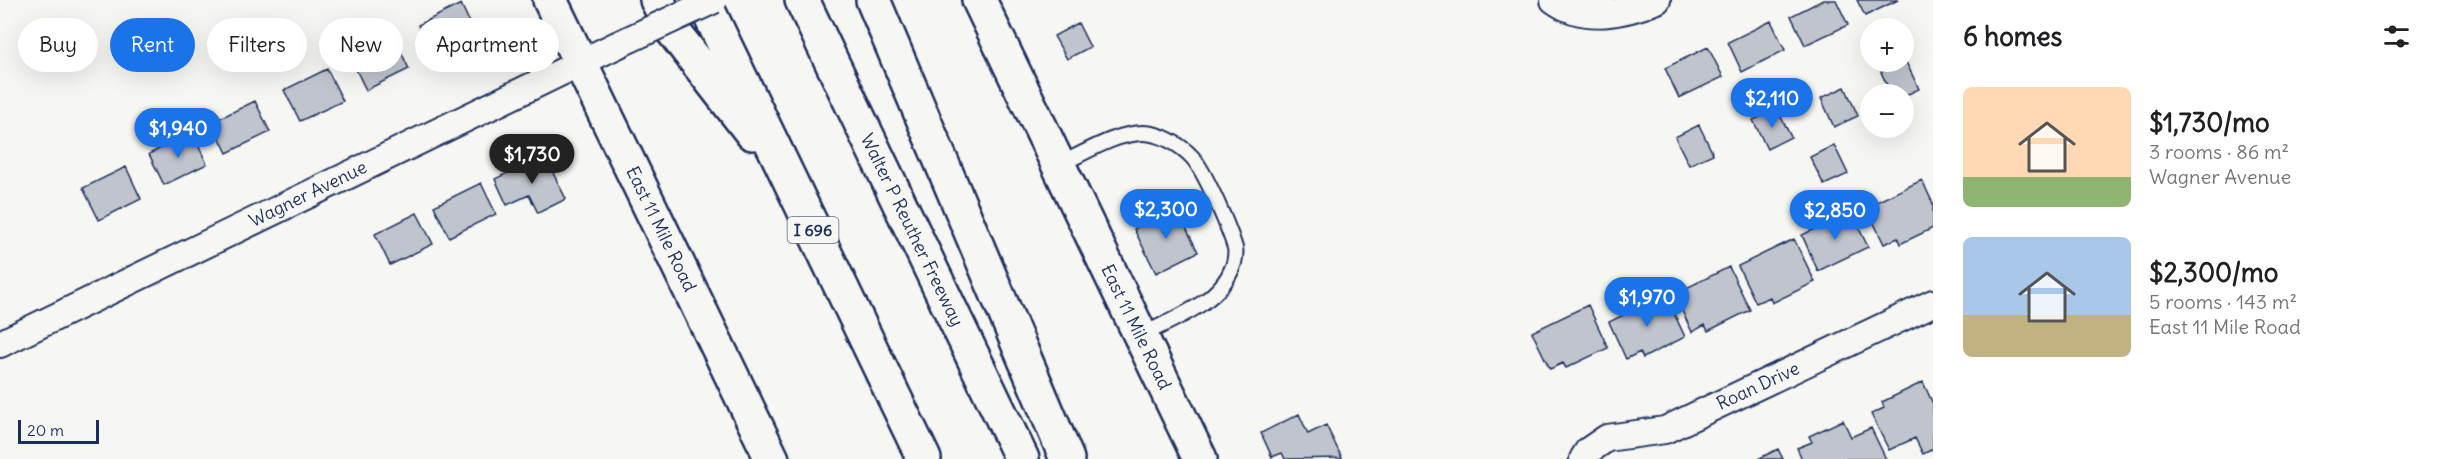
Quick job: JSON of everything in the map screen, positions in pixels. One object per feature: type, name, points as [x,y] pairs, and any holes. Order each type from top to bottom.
[{"type":"main road","name":"East 11 Mile Road","points":[[550,0],[772,459]]},
{"type":"main road","points":[[657,0],[673,31],[790,183]]},
{"type":"main road","name":"I 696","points":[[704,0],[924,459]]},
{"type":"main road","name":"Walter P Reuther Freeway","points":[[802,0],[1022,459]]},
{"type":"main road","points":[[873,0],[935,141],[1067,459]]},
{"type":"main road","name":"East 11 Mile Road","points":[[979,0],[1200,459]]},
{"type":"street","name":"Wagner Avenue","points":[[0,344],[580,61],[714,0]]},
{"type":"street","points":[[1554,0],[1582,13],[1608,14],[1631,10],[1657,0]]},
{"type":"street","name":"Roan Drive","points":[[1583,459],[1588,451],[1607,438],[1665,430],[1933,303]]},
{"type":"lane","points":[[1058,165],[1122,137],[1144,133],[1170,140],[1192,157],[1210,188],[1236,250],[1233,266],[1222,284],[1200,305],[1140,336]]},
{"type":"building","points":[[1823,0],[1836,0],[1848,25],[1805,45],[1791,16]]},
{"type":"building","points":[[1857,0],[1898,0],[1865,16]]},
{"type":"building","points":[[461,4],[468,18],[432,18]]},
{"type":"building","points":[[1771,21],[1785,50],[1742,72],[1728,42]]},
{"type":"building","points":[[1078,23],[1090,47],[1067,59],[1054,36]]},
{"type":"building","points":[[1708,47],[1723,77],[1679,98],[1665,68]]},
{"type":"building","points":[[403,56],[409,69],[403,72]]},
{"type":"building","points":[[321,72],[328,72],[343,101],[300,121],[284,90]]},
{"type":"building","points":[[357,72],[403,72],[366,90]]},
{"type":"building","points":[[1881,72],[1911,72],[1919,89],[1914,91],[1914,84],[1886,84]]},
{"type":"building","points":[[1845,87],[1858,116],[1834,127],[1821,98]]},
{"type":"building","points":[[255,101],[270,132],[227,153],[212,122]]},
{"type":"building","points":[[1777,109],[1791,137],[1767,149],[1753,120]]},
{"type":"building","points":[[1699,125],[1713,154],[1689,165],[1675,137]]},
{"type":"building","points":[[192,132],[207,164],[164,185],[149,154]]},
{"type":"building","points":[[1834,145],[1848,174],[1824,185],[1810,157]]},
{"type":"building","points":[[544,155],[566,199],[538,213],[529,195],[507,205],[495,179]]},
{"type":"building","points":[[126,167],[141,199],[99,220],[83,188]]},
{"type":"building","points":[[1922,180],[1933,204],[1933,228],[1900,244],[1898,238],[1884,244],[1866,207]]},
{"type":"building","points":[[481,183],[496,214],[449,237],[434,206]]},
{"type":"building","points":[[1176,208],[1198,252],[1156,273],[1134,229]]},
{"type":"building","points":[[1851,212],[1868,247],[1818,271],[1802,235]]},
{"type":"building","points":[[417,213],[433,244],[390,265],[375,234]]},
{"type":"building","points":[[1794,239],[1815,282],[1772,303],[1770,297],[1756,303],[1738,266]]},
{"type":"building","points":[[1729,267],[1750,310],[1708,331],[1705,325],[1692,332],[1674,294]]},
{"type":"building","points":[[1665,294],[1685,337],[1643,358],[1640,352],[1626,359],[1609,322]]},
{"type":"building","points":[[1588,305],[1608,348],[1566,368],[1563,363],[1550,369],[1532,332]]},
{"type":"building","points":[[1923,382],[1933,404],[1933,449],[1923,454],[1915,438],[1889,450],[1871,414],[1884,408],[1882,402]]},
{"type":"building","points":[[1299,414],[1308,434],[1326,425],[1342,458],[1285,459],[1282,453],[1272,457],[1261,433]]},
{"type":"building","points":[[1843,420],[1851,437],[1871,428],[1886,459],[1802,459],[1797,448],[1812,442],[1809,436]]},
{"type":"building","points":[[1778,449],[1783,459],[1758,459]]}]
